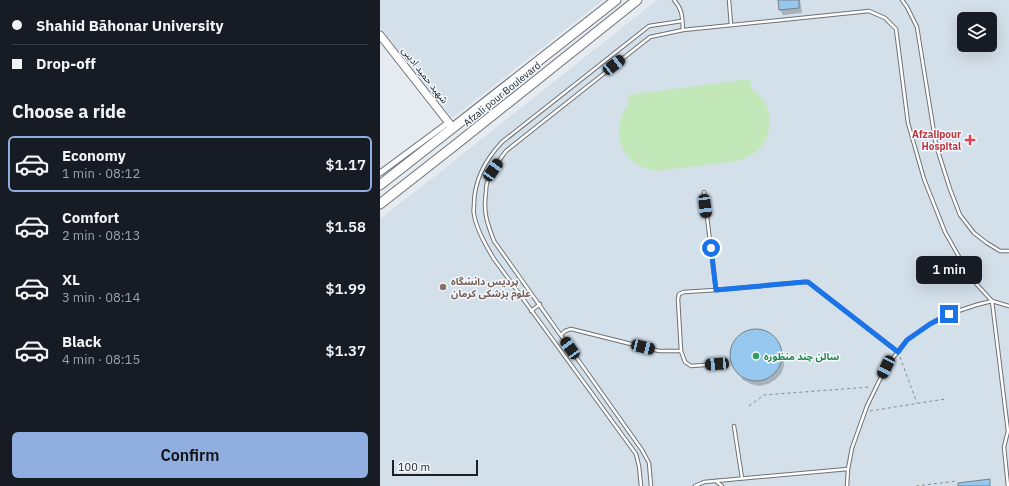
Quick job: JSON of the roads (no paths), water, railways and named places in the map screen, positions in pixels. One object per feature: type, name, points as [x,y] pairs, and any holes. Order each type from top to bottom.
[{"type":"highway","name":"Afzali pour Boulevard","points":[[380,185],[451,125],[616,0]]},
{"type":"highway","name":"Afzali pour Boulevard","points":[[380,204],[637,0]]},
{"type":"street","name":"شهید حمید ادیبی","points":[[380,35],[451,125]]},
{"type":"street","points":[[381,171],[451,125]]},
{"type":"lane","points":[[674,0],[682,15],[682,30]]},
{"type":"lane","points":[[729,0],[731,25]]},
{"type":"lane","points":[[902,0],[917,26],[936,145],[950,190],[960,215],[974,233],[987,243],[1000,252],[1009,251]]},
{"type":"lane","points":[[651,486],[649,463],[642,450],[494,241],[486,217],[485,201],[487,183],[493,170],[506,150],[650,36],[682,30],[869,11],[885,18],[896,29],[908,124],[924,179],[945,232],[971,278],[992,301],[1008,431],[1004,447],[1008,486]]},
{"type":"lane","points":[[642,486],[636,454],[494,259],[478,229],[474,214],[474,196],[478,180],[484,166],[492,152],[502,142],[649,26],[682,21]]},
{"type":"lane","points":[[704,192],[716,290]]},
{"type":"lane","points":[[717,364],[692,366],[684,362],[681,351],[678,299],[680,294],[684,292],[808,282],[898,352]]},
{"type":"lane","points":[[847,486],[848,469],[852,448],[865,412],[886,367],[907,340],[930,324],[949,314],[976,305],[992,301],[1009,306]]},
{"type":"lane","points":[[531,311],[540,304]]},
{"type":"lane","points":[[562,335],[571,329],[659,351],[681,351]]},
{"type":"lane","points":[[734,426],[742,478]]},
{"type":"lane","points":[[695,486],[704,482],[848,469]]},
{"type":"lane","points":[[716,481],[722,486]]},
{"type":"place","name":"Afzalipour Hospital","points":[[970,140]]},
{"type":"place","name":"پردیس دانشگاه علوم پزشکی کرمان","points":[[443,287]]},
{"type":"place","name":"سالن چند منظوره","points":[[756,356]]}]
